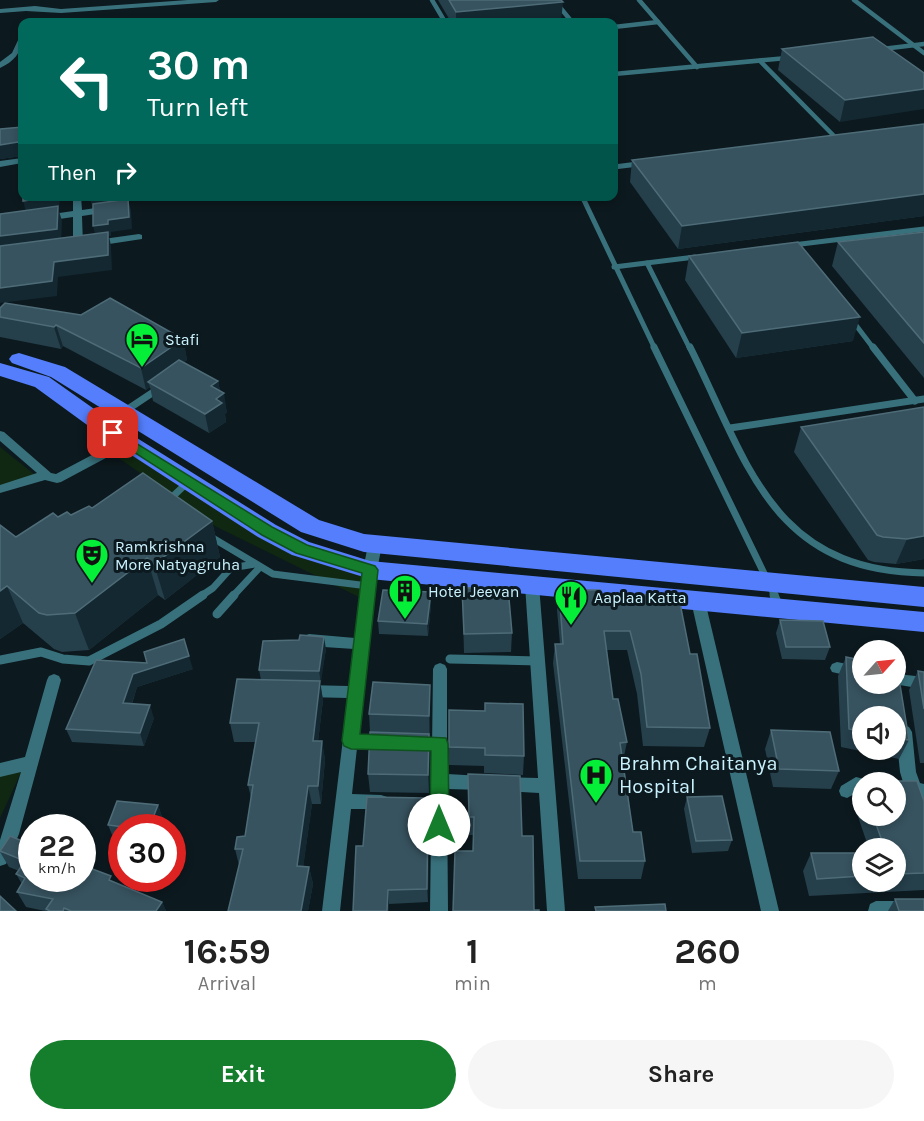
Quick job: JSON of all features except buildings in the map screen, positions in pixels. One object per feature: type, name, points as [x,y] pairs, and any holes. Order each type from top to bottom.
[{"type":"main road","points":[[0,354],[58,372],[310,526],[339,537],[375,545],[924,597]]},
{"type":"main road","points":[[0,369],[42,382],[189,481],[302,549],[369,578],[532,585],[924,622]]},
{"type":"street","points":[[36,11],[136,0]]},
{"type":"street","points":[[0,11],[27,9],[61,11],[216,0]]},
{"type":"street","points":[[0,66],[15,54],[18,48]]},
{"type":"street","points":[[0,164],[18,162]]},
{"type":"street","points":[[77,201],[78,246]]},
{"type":"street","points":[[33,219],[119,208]]},
{"type":"street","points":[[67,248],[139,237]]},
{"type":"street","points":[[0,435],[42,468],[45,473],[42,475]]},
{"type":"street","points":[[0,489],[42,475],[57,479],[128,441]]},
{"type":"street","points":[[331,911],[369,578],[375,545]]},
{"type":"street","points":[[532,585],[556,911]]},
{"type":"street","points":[[698,601],[770,911]]},
{"type":"street","points":[[309,640],[362,644]]},
{"type":"street","points":[[439,911],[433,803],[439,782],[434,744],[445,664]]},
{"type":"street","points":[[837,668],[852,671]]},
{"type":"street","points":[[0,858],[11,834],[54,680]]},
{"type":"street","points":[[906,681],[924,683]]},
{"type":"street","points":[[288,691],[356,692]]},
{"type":"street","points":[[900,694],[901,700]]},
{"type":"street","points":[[906,735],[924,819]]},
{"type":"street","points":[[351,741],[395,742]]},
{"type":"street","points":[[0,770],[31,762]]},
{"type":"street","points":[[439,782],[547,786]]},
{"type":"street","points":[[847,791],[852,787]]},
{"type":"street","points":[[344,801],[392,802]]},
{"type":"street","points":[[876,910],[924,910]]},
{"type":"lane","points":[[432,0],[443,18]]},
{"type":"lane","points":[[554,0],[569,18]]},
{"type":"lane","points":[[639,0],[697,67]]},
{"type":"lane","points":[[854,0],[924,53]]},
{"type":"lane","points":[[618,27],[658,22]]},
{"type":"lane","points":[[878,49],[924,44]]},
{"type":"lane","points":[[618,74],[795,57]]},
{"type":"lane","points":[[760,61],[839,141]]},
{"type":"lane","points":[[827,142],[850,140]]},
{"type":"lane","points":[[618,166],[649,163]]},
{"type":"lane","points":[[584,201],[742,532],[770,582],[780,609]]},
{"type":"lane","points":[[781,246],[924,229]]},
{"type":"lane","points":[[792,245],[800,254]]},
{"type":"lane","points":[[614,267],[703,256]]},
{"type":"lane","points":[[647,263],[730,428],[775,507],[814,545],[858,567],[883,573],[924,573]]},
{"type":"lane","points":[[850,318],[915,401]]},
{"type":"lane","points":[[123,413],[167,383]]},
{"type":"lane","points":[[730,428],[924,399]]},
{"type":"lane","points":[[164,509],[164,505],[189,481]]},
{"type":"lane","points":[[204,533],[273,574],[369,578]]},
{"type":"lane","points":[[217,614],[258,566]]},
{"type":"lane","points":[[0,660],[41,652],[63,659],[89,661],[160,624],[213,588],[231,568],[258,566]]},
{"type":"lane","points":[[445,664],[538,661]]},
{"type":"green space","points":[[118,439],[299,551],[367,570],[361,598],[160,499],[162,488],[104,448]]},
{"type":"green space","points":[[0,447],[35,475],[0,486]]},
{"type":"green space","points":[[22,770],[0,818],[0,776]]},
{"type":"place","name":"Stafi","points":[[142,368]]},
{"type":"place","name":"Ramkrishna More Natyagruha","points":[[92,584]]},
{"type":"place","name":"Hotel Jeevan","points":[[405,620]]},
{"type":"place","name":"Aaplaa Katta","points":[[571,626]]},
{"type":"place","name":"Brahm Chaitanya Hospital","points":[[596,804]]},
{"type":"route","points":[[113,433],[267,531],[302,549],[370,570],[351,741],[440,744],[439,825]]}]
